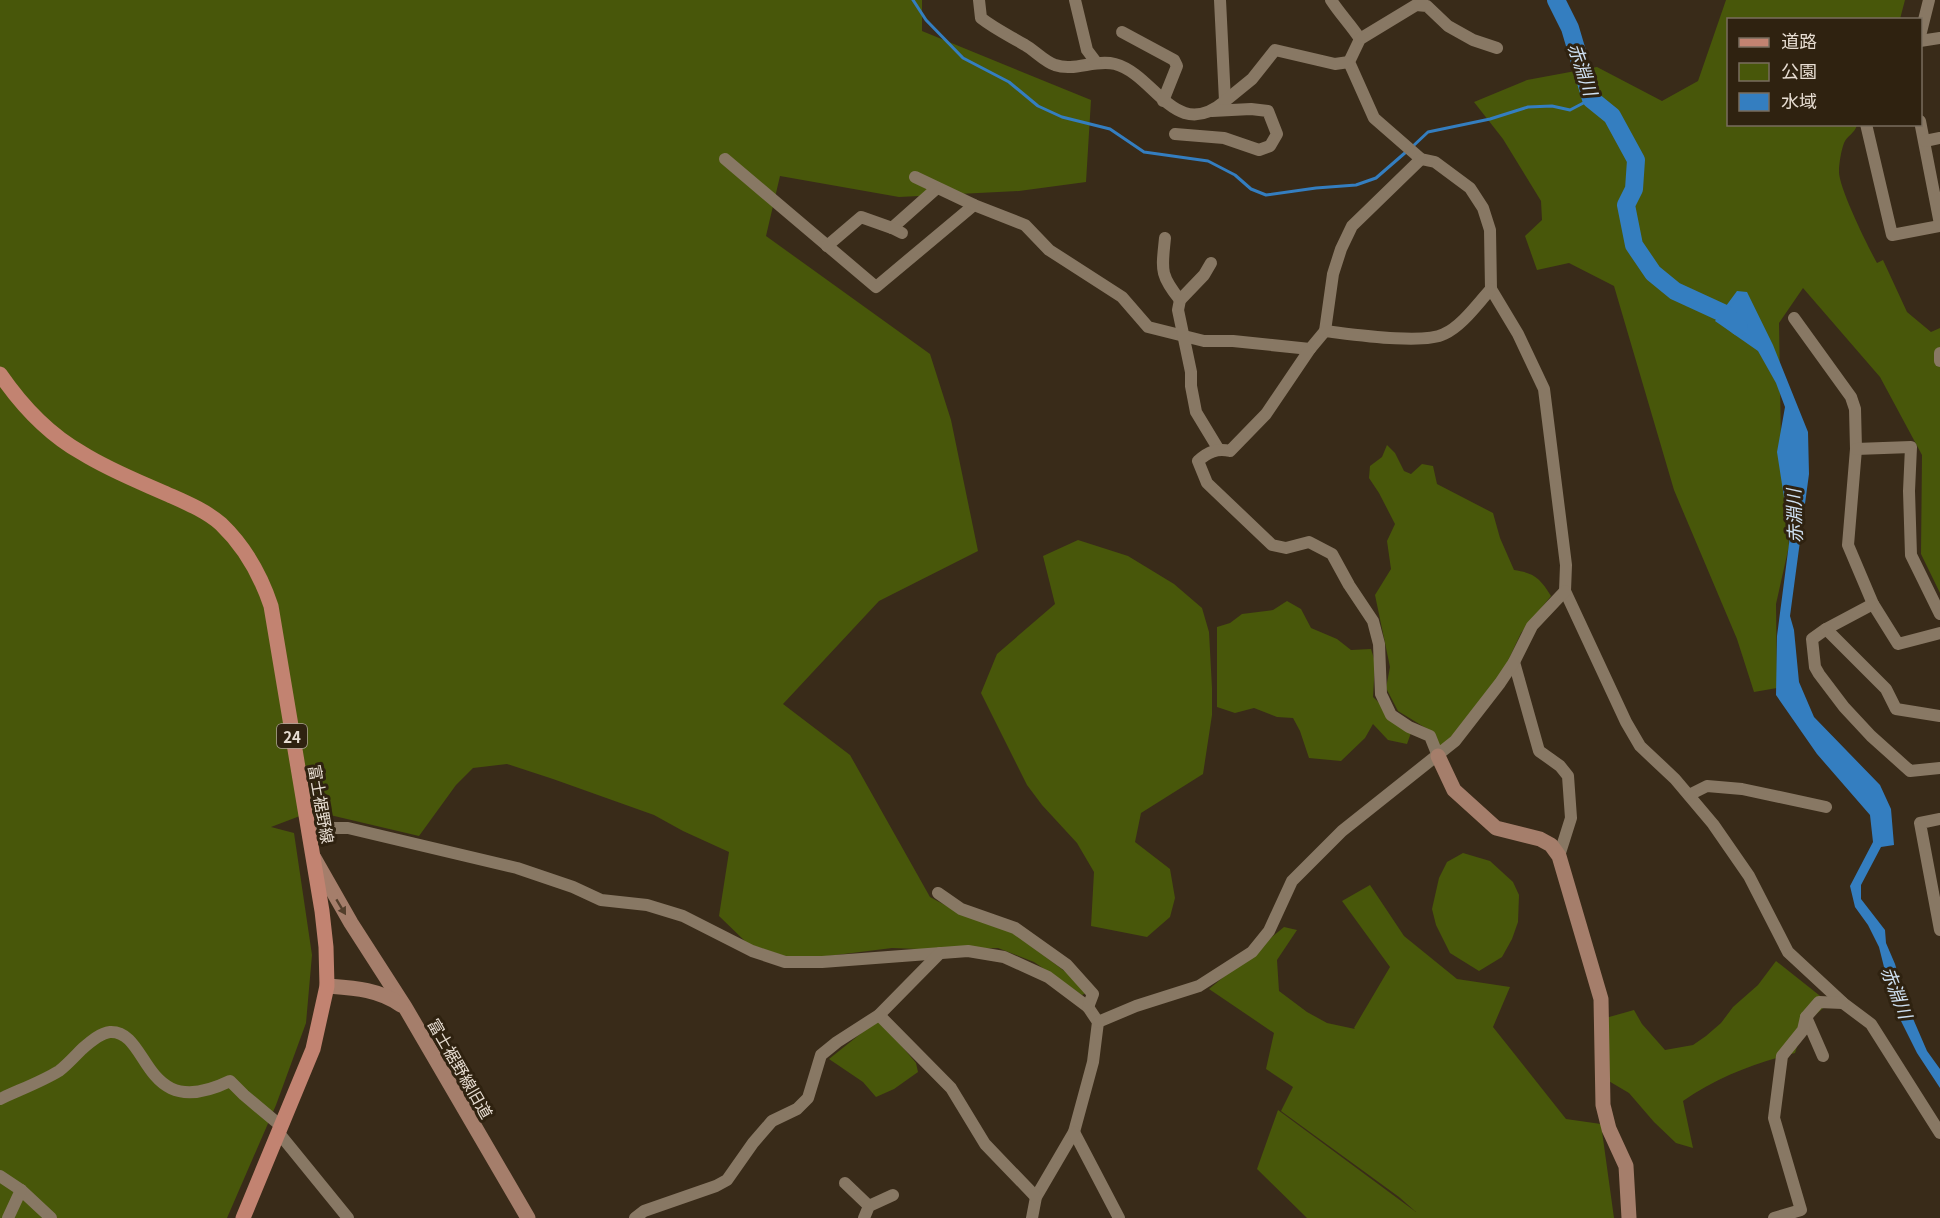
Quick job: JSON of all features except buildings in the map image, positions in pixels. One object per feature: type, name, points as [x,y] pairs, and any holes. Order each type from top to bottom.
[{"type":"main road","name":"富士裾野線","points":[[0,374],[32,415],[53,434],[81,453],[197,508],[220,523],[234,538],[263,582],[271,606],[322,911],[327,986],[313,1049],[243,1218]]},
{"type":"street","points":[[979,0],[981,18],[1055,66],[1075,66],[1096,62],[1117,65],[1140,79],[1163,101],[1184,113],[1251,109],[1268,111],[1277,134],[1270,146],[1259,150],[1224,138],[1175,134]]},
{"type":"street","points":[[1075,0],[1087,50],[1096,62]]},
{"type":"street","points":[[1220,0],[1225,101]]},
{"type":"street","points":[[1331,0],[1360,39]]},
{"type":"street","points":[[1922,30],[1929,0]]},
{"type":"street","points":[[1497,48],[1473,40],[1448,26],[1430,3],[1416,5],[1360,39],[1349,62],[1374,118],[1419,158],[1435,162],[1470,188],[1483,208],[1490,230],[1491,289],[1518,334],[1544,389],[1566,565],[1565,591],[1626,722],[1640,746],[1675,779],[1713,824],[1749,876],[1788,952],[1843,1003],[1871,1024],[1940,1133]]},
{"type":"street","points":[[1122,32],[1174,60],[1177,66],[1163,101]]},
{"type":"street","points":[[1922,38],[1940,38]]},
{"type":"street","points":[[1210,111],[1252,79],[1275,50],[1335,64],[1349,62]]},
{"type":"street","points":[[1866,126],[1892,235],[1940,225],[1937,190],[1921,126]]},
{"type":"street","points":[[1925,141],[1940,138]]},
{"type":"street","points":[[1419,158],[1352,226],[1333,274],[1325,331],[1266,414],[1230,451],[1207,452],[1198,461],[1208,483],[1272,545],[1286,548],[1309,542],[1332,554],[1373,621],[1380,644],[1381,694],[1391,714],[1409,727],[1430,736],[1454,790],[1496,828],[1540,839],[1551,845],[1559,856],[1601,999],[1603,1105],[1609,1129],[1626,1166],[1629,1218]]},
{"type":"street","points":[[725,159],[876,287],[974,205]]},
{"type":"street","points":[[915,177],[974,205],[1025,225],[1050,250],[1122,297],[1148,327],[1204,341],[1233,341],[1310,349]]},
{"type":"street","points":[[827,246],[861,217],[897,230],[937,188]]},
{"type":"street","points":[[1165,238],[1162,270],[1171,289],[1180,300]]},
{"type":"street","points":[[1211,263],[1204,275],[1180,300],[1178,310],[1191,372],[1196,412],[1219,450]]},
{"type":"street","points":[[1325,331],[1385,338],[1426,338],[1444,334],[1467,316],[1491,289]]},
{"type":"street","points":[[1794,318],[1851,397],[1855,409],[1856,449],[1848,545],[1873,604],[1898,644],[1940,633]]},
{"type":"street","points":[[1940,354],[1940,361]]},
{"type":"street","points":[[1856,449],[1911,447],[1909,491],[1911,555],[1940,614]]},
{"type":"street","points":[[1098,1022],[1136,1006],[1199,986],[1252,952],[1269,931],[1281,910],[1286,892],[1304,868],[1341,831],[1455,741],[1514,662],[1532,626],[1565,591]]},
{"type":"street","points":[[1873,604],[1812,639],[1818,674],[1844,707],[1910,771],[1940,768]]},
{"type":"street","points":[[1826,629],[1886,689],[1896,709],[1940,716]]},
{"type":"street","points":[[1514,662],[1539,751],[1560,766],[1568,776],[1571,818],[1559,856]]},
{"type":"street","points":[[1689,795],[1707,786],[1742,789],[1826,807]]},
{"type":"street","points":[[1939,921],[1920,823],[1940,819]]},
{"type":"street","points":[[308,828],[348,828],[517,868],[573,886],[601,900],[647,905],[682,916],[752,951],[785,962],[822,962],[968,951],[1004,957],[1048,977],[1088,1007],[1098,1022],[1093,1062],[1074,1132],[1036,1197],[1032,1218]]},
{"type":"street","points":[[313,856],[351,923],[405,1008]]},
{"type":"street","points":[[938,893],[961,909],[1015,928],[1046,949],[1067,965],[1093,994],[1088,1007]]},
{"type":"street","points":[[635,1218],[644,1211],[727,1180],[772,1121],[797,1109],[808,1098],[821,1055],[879,1015],[940,953]]},
{"type":"street","name":"富士裾野線旧道","points":[[327,986],[372,990],[391,998],[405,1008],[528,1218]]},
{"type":"street","points":[[1774,1218],[1801,1210],[1774,1118],[1782,1056],[1803,1029],[1806,1017],[1819,1002],[1843,1003]]},
{"type":"street","points":[[879,1015],[951,1088],[985,1144],[1036,1197]]},
{"type":"street","points":[[1806,1017],[1823,1056]]},
{"type":"street","points":[[0,1099],[58,1071],[89,1043],[104,1033],[114,1032],[125,1038],[160,1080],[173,1090],[197,1093],[231,1081],[280,1129],[348,1218]]},
{"type":"street","points":[[1074,1132],[1119,1218]]},
{"type":"street","points":[[0,1176],[21,1190],[51,1218]]},
{"type":"street","points":[[845,1183],[866,1212],[893,1196]]},
{"type":"street","points":[[8,1218],[21,1190]]},
{"type":"green space","points":[[0,0],[922,0],[922,31],[1091,100],[1086,182],[1019,191],[899,197],[780,176],[766,236],[930,354],[951,420],[978,551],[879,601],[783,704],[850,755],[930,897],[956,911],[1015,934],[1067,973],[1086,993],[1082,995],[1034,962],[998,948],[945,950],[892,948],[828,956],[784,956],[748,944],[719,916],[729,852],[654,815],[553,779],[507,764],[473,768],[456,785],[419,836],[313,811],[271,827],[294,833],[312,955],[306,1023],[276,1105],[227,1218],[0,1218]]},
{"type":"green space","points":[[1726,0],[1905,0],[1900,18],[1727,18],[1727,126],[1857,126],[1844,143],[1839,165],[1840,179],[1848,202],[1877,263],[1883,260],[1907,312],[1931,332],[1940,328],[1940,593],[1921,554],[1922,455],[1880,377],[1803,288],[1779,323],[1781,444],[1789,546],[1776,604],[1777,688],[1754,692],[1737,639],[1674,490],[1614,286],[1569,263],[1537,270],[1525,236],[1542,220],[1541,201],[1503,139],[1474,102],[1527,80],[1597,67],[1662,101],[1698,81]]},
{"type":"green space","points":[[1387,445],[1395,453],[1404,471],[1411,474],[1422,464],[1433,466],[1437,484],[1493,513],[1500,538],[1514,570],[1536,577],[1551,596],[1521,633],[1506,665],[1482,701],[1442,748],[1429,730],[1398,711],[1386,688],[1390,667],[1375,595],[1391,569],[1387,541],[1395,524],[1369,478],[1370,466],[1382,457]]},
{"type":"green space","points":[[1078,540],[1128,556],[1174,584],[1202,608],[1209,632],[1212,715],[1203,774],[1141,813],[1135,842],[1170,869],[1175,898],[1170,917],[1147,937],[1091,926],[1094,872],[1077,843],[1027,785],[981,693],[997,654],[1055,604],[1043,556]]},
{"type":"green space","points":[[1287,601],[1301,609],[1311,628],[1337,639],[1351,650],[1371,649],[1375,662],[1373,697],[1411,733],[1407,744],[1388,740],[1373,724],[1365,738],[1341,761],[1309,758],[1293,718],[1277,717],[1254,708],[1235,713],[1217,707],[1217,627],[1230,623],[1242,614],[1273,610]]},
{"type":"green space","points":[[1463,853],[1490,861],[1513,882],[1519,895],[1518,922],[1512,939],[1502,957],[1479,971],[1450,953],[1436,925],[1432,909],[1439,878],[1447,862]]},
{"type":"green space","points":[[1370,885],[1404,936],[1457,979],[1510,987],[1493,1027],[1566,1119],[1601,1124],[1614,1218],[1307,1218],[1257,1169],[1278,1110],[1416,1212],[1399,1197],[1281,1111],[1293,1087],[1266,1069],[1274,1033],[1209,989],[1284,927],[1297,930],[1277,960],[1279,991],[1307,1012],[1327,1023],[1355,1029],[1390,967],[1342,901]]},
{"type":"green space","points":[[1776,961],[1829,1003],[1804,1025],[1795,1053],[1737,1072],[1683,1101],[1693,1148],[1676,1143],[1629,1093],[1607,1080],[1602,1019],[1634,1010],[1642,1024],[1665,1050],[1693,1045],[1721,1023],[1733,1007],[1758,985]]},
{"type":"green space","points":[[879,1019],[916,1063],[918,1072],[894,1089],[876,1097],[863,1082],[829,1059]]},
{"type":"water","points":[[1737,291],[1747,292],[1773,345],[1808,432],[1809,474],[1790,616],[1794,630],[1799,682],[1814,717],[1880,785],[1891,809],[1894,845],[1881,847],[1861,885],[1861,899],[1885,930],[1886,943],[1908,1007],[1927,1051],[1940,1069],[1940,1088],[1917,1053],[1894,1007],[1879,947],[1868,925],[1855,907],[1850,886],[1873,842],[1870,815],[1817,754],[1776,695],[1777,636],[1790,536],[1777,452],[1785,407],[1776,383],[1758,351],[1715,321]]},
{"type":"waterway","points":[[913,0],[926,20],[963,58],[1009,82],[1038,106],[1062,117],[1110,129],[1144,152],[1208,161],[1235,175],[1251,189],[1266,195],[1356,185],[1376,178],[1406,152]]},
{"type":"waterway","name":"赤淵川","points":[[1556,0],[1570,28],[1591,99],[1612,116],[1636,160],[1634,189],[1626,205],[1634,245],[1653,273],[1675,291],[1725,314],[1739,327]]},
{"type":"waterway","points":[[1411,148],[1428,132],[1490,119],[1528,107],[1552,106],[1570,110],[1591,99]]}]
